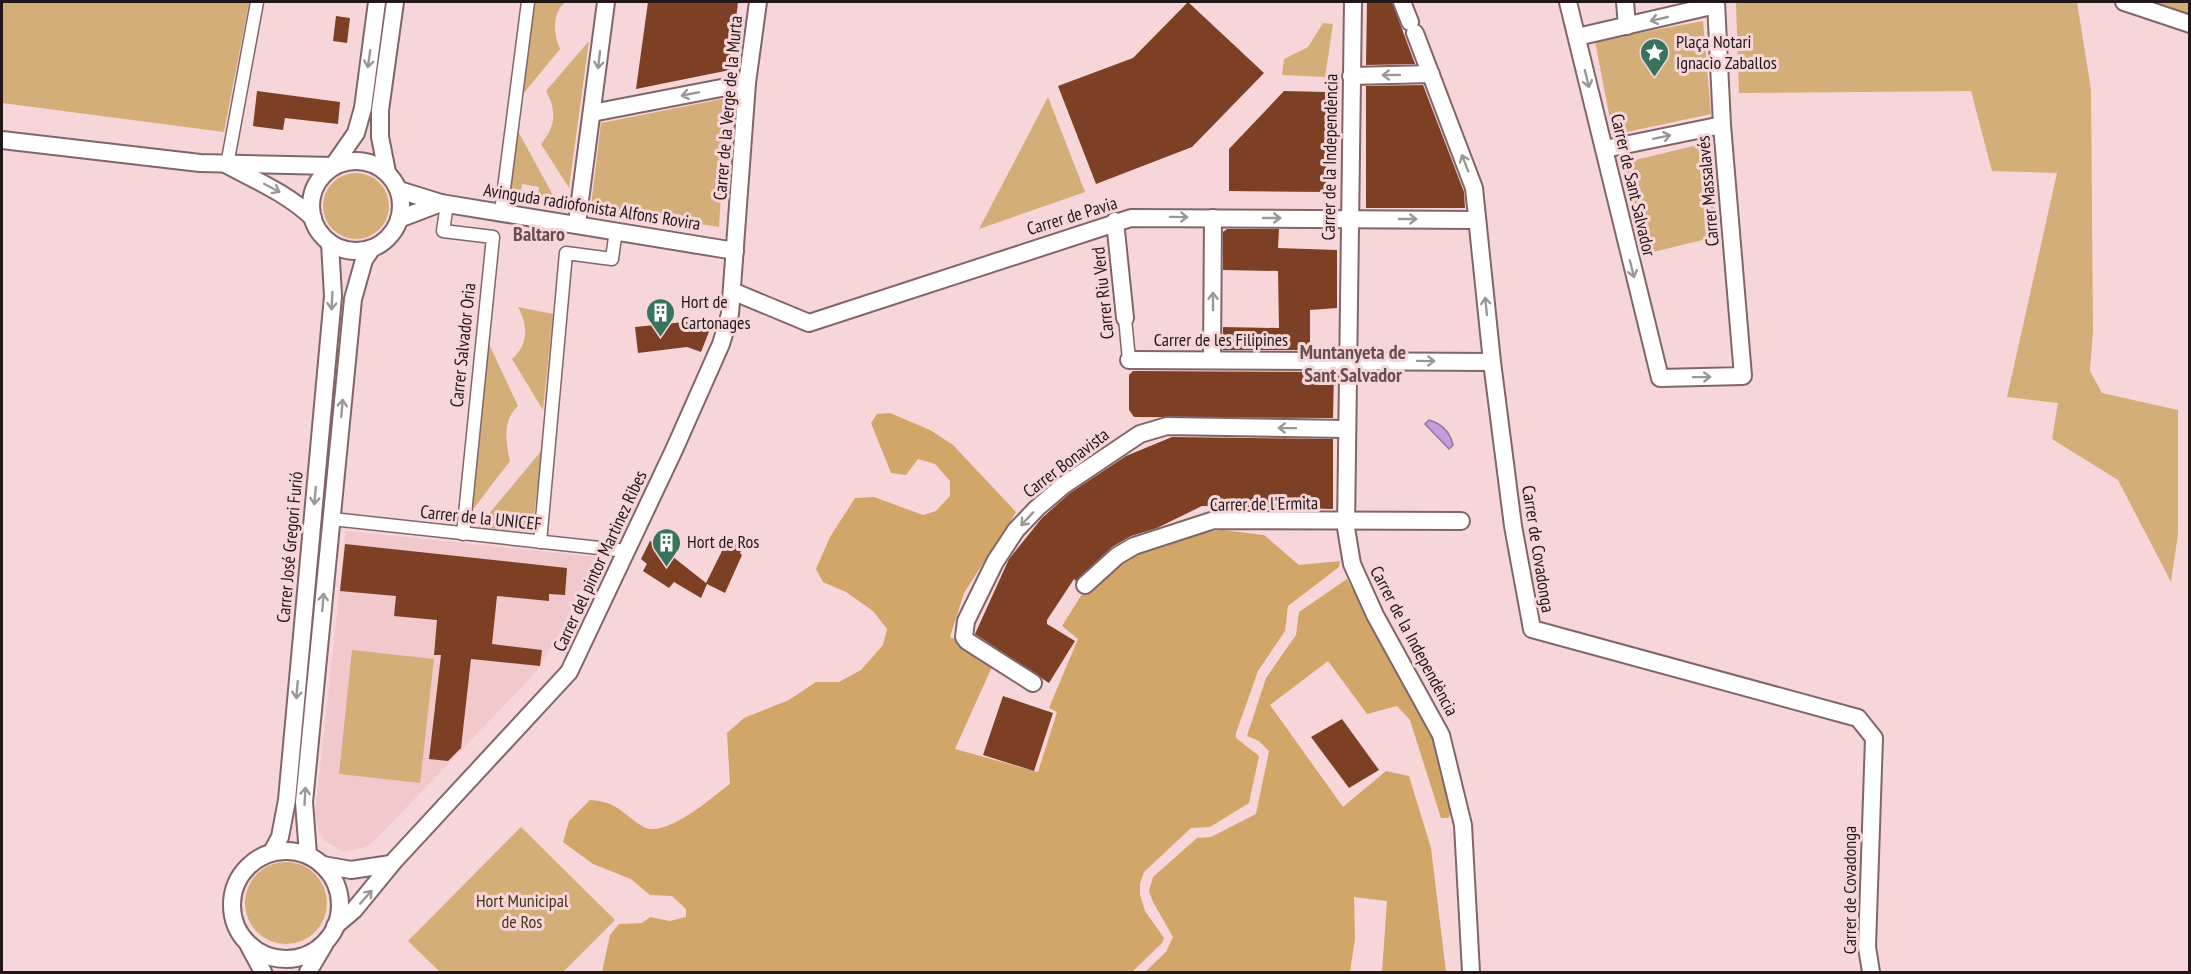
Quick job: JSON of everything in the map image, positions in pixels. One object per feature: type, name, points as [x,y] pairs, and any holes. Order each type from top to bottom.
[{"type":"street","points":[[227,165],[257,2]]},
{"type":"street","points":[[312,218],[311,203],[314,189],[356,132],[363,108],[377,2]]},
{"type":"street","points":[[308,855],[304,802],[352,299],[364,260],[372,248],[389,237],[399,219],[402,205],[399,190],[387,172],[380,138],[380,110],[395,2]]},
{"type":"street","points":[[501,212],[528,2]]},
{"type":"street","points":[[577,223],[606,2]]},
{"type":"street","name":"Carrer de la Verge de la Murta","points":[[732,291],[747,83],[758,2]]},
{"type":"street","name":"Carrer de la Independència","points":[[1353,2],[1345,429],[1347,520],[1352,564],[1375,615],[1441,735],[1462,825],[1471,972]]},
{"type":"street","name":"Carrer de Covadonga","points":[[1402,2],[1474,188],[1492,362],[1513,526],[1532,629],[1858,718],[1874,738],[1867,946],[1871,972]]},
{"type":"street","name":"Carrer de Sant Salvador","points":[[1568,2],[1660,378]]},
{"type":"street","points":[[1625,2],[1627,26]]},
{"type":"street","points":[[2124,2],[2190,24]]},
{"type":"street","points":[[1577,37],[1716,3]]},
{"type":"street","name":"Carrer Massalavés","points":[[1660,378],[1743,376],[1722,125],[1716,3]]},
{"type":"street","points":[[1350,76],[1431,74]]},
{"type":"street","points":[[592,113],[747,83]]},
{"type":"street","points":[[1605,149],[1722,125]]},
{"type":"street","points":[[2,140],[227,165],[252,163],[333,166],[347,161],[361,160],[375,164],[387,172]]},
{"type":"street","points":[[227,165],[274,188],[300,206],[330,243],[350,251],[372,248]]},
{"type":"street","name":"Avinguda radiofonista Alfons Rovira","points":[[399,190],[444,203],[577,223],[735,251]]},
{"type":"street","name":"Avinguda radiofonista Alfons Rovira","points":[[399,219],[444,203]]},
{"type":"street","name":"Carrer Salvador Oria","points":[[444,203],[443,231],[493,237],[463,534]]},
{"type":"street","name":"Carrer de Pavia","points":[[732,291],[809,322],[1115,221],[1145,217],[1477,220]]},
{"type":"street","points":[[1212,360],[1213,218]]},
{"type":"street","name":"Carrer Riu Verd","points":[[1115,221],[1130,360]]},
{"type":"street","points":[[540,542],[566,253],[612,259],[616,230]]},
{"type":"street","name":"Carrer José Gregori Furió","points":[[272,852],[280,837],[288,788],[333,296],[330,243]]},
{"type":"street","name":"Carrer del pintor Martinez Ribes","points":[[331,933],[362,902],[391,864],[569,672],[721,344],[730,314],[732,291]]},
{"type":"street","name":"Carrer de les Filipines","points":[[1130,360],[1492,362]]},
{"type":"street","name":"Carrer Bonavista","points":[[1033,683],[967,641],[964,636],[966,621],[995,562],[1016,530],[1037,508],[1084,470],[1140,434],[1167,426],[1345,429]]},
{"type":"street","name":"Carrer de la UNICEF","points":[[332,519],[627,551]]},
{"type":"street","name":"Carrer de l'Ermita","points":[[1085,585],[1117,556],[1134,546],[1214,520],[1461,521]]},
{"type":"street","points":[[263,972],[236,927],[232,909],[234,890],[242,873],[255,860],[272,852],[291,850],[308,855],[323,865],[334,879],[339,895],[340,911],[331,933],[308,972]]},
{"type":"street","points":[[323,865],[351,870],[391,864]]},
{"type":"street","points":[[247,943],[261,953],[279,959],[305,955],[331,933]]},
{"type":"shaded area","points":[[890,413],[930,430],[953,445],[1016,512],[964,593],[950,637],[995,660],[955,749],[1038,772],[1057,712],[1049,708],[1078,639],[1062,626],[1084,591],[1119,559],[1180,535],[1222,530],[1264,535],[1299,565],[1340,561],[1339,567],[1288,606],[1285,631],[1258,671],[1236,733],[1236,738],[1259,756],[1249,803],[1210,827],[1191,828],[1144,872],[1140,884],[1140,895],[1145,911],[1164,938],[1162,943],[1132,972],[602,972],[610,935],[619,924],[642,923],[650,917],[670,921],[686,917],[686,909],[672,896],[650,895],[631,879],[593,864],[563,842],[569,821],[590,800],[613,805],[642,826],[651,829],[662,828],[688,816],[730,784],[727,733],[744,718],[789,700],[816,682],[839,682],[861,670],[883,645],[887,629],[873,611],[846,592],[823,582],[816,569],[830,537],[855,498],[874,497],[923,515],[936,511],[950,496],[950,481],[935,464],[918,459],[906,475],[891,473],[871,423],[877,414]]},
{"type":"shaded area","points":[[1429,420],[1442,426],[1448,432],[1453,445],[1449,449],[1425,424]]},
{"type":"shaded area","points":[[346,531],[596,557],[560,632],[537,671],[377,838],[366,847],[343,852],[325,841],[319,833],[315,814]]},
{"type":"shaded area","points":[[1347,579],[1434,742],[1452,812],[1448,818],[1441,818],[1410,720],[1397,706],[1367,714],[1328,661],[1270,705],[1343,807],[1386,771],[1409,776],[1431,848],[1446,972],[1382,972],[1387,901],[1354,897],[1355,939],[1350,972],[1145,972],[1166,952],[1173,937],[1149,891],[1153,877],[1197,838],[1211,837],[1256,814],[1269,751],[1259,741],[1247,736],[1266,678],[1296,635],[1299,612]]},
{"type":"green space","points":[[2,2],[249,2],[224,132],[2,103]]},
{"type":"green space","points":[[535,2],[566,2],[558,12],[555,24],[560,49],[523,94]]},
{"type":"green space","points":[[1736,2],[2077,2],[2091,90],[2093,331],[2090,371],[2102,393],[2178,410],[2178,534],[2171,582],[2118,480],[2052,439],[2058,403],[2007,397],[2057,173],[1992,171],[1971,91],[1739,93]]},
{"type":"green space","points":[[2147,2],[2189,2],[2189,15]]},
{"type":"green space","points":[[1703,21],[1711,114],[1613,135],[1595,41]]},
{"type":"green space","points":[[1323,23],[1333,24],[1325,77],[1282,75],[1284,59],[1308,47]]},
{"type":"green space","points":[[589,41],[569,188],[541,144],[550,131],[553,118],[552,105],[546,91]]},
{"type":"green space","points":[[1048,97],[1085,192],[979,229]]},
{"type":"green space","points":[[727,98],[719,227],[591,206],[601,123]]},
{"type":"green space","points":[[518,131],[555,199],[538,198],[539,187],[522,184],[520,195],[508,193]]},
{"type":"green space","points":[[1710,142],[1715,237],[1645,254],[1623,163]]},
{"type":"green space","points":[[356,173],[369,175],[379,183],[387,193],[389,206],[387,219],[379,229],[369,237],[356,239],[343,237],[333,229],[325,219],[323,206],[325,193],[333,183],[343,175]]},
{"type":"green space","points":[[518,307],[553,314],[543,410],[512,359],[522,347],[525,335],[524,321]]},
{"type":"green space","points":[[488,342],[518,406],[507,425],[510,461],[471,512]]},
{"type":"green space","points":[[542,450],[532,532],[478,527]]},
{"type":"green space","points":[[352,650],[434,659],[420,783],[339,774]]},
{"type":"green space","name":"Hort Municipal de Ros","points":[[521,827],[615,920],[563,972],[440,972],[408,941]]},
{"type":"green space","points":[[286,862],[302,865],[315,874],[324,887],[327,903],[324,919],[315,932],[302,941],[286,944],[270,941],[257,932],[248,919],[245,903],[248,887],[257,874],[270,865]]},
{"type":"building","points":[[648,2],[738,2],[730,70],[636,89]]},
{"type":"building","points":[[1188,2],[1264,73],[1192,147],[1096,184],[1058,86],[1133,58]]},
{"type":"building","points":[[1367,2],[1392,2],[1415,64],[1366,65]]},
{"type":"building","points":[[336,16],[350,18],[347,43],[333,41]]},
{"type":"building","points":[[1423,85],[1464,192],[1465,208],[1366,208],[1366,86]]},
{"type":"building","points":[[257,91],[340,102],[338,124],[285,118],[283,130],[253,126]]},
{"type":"building","points":[[1284,91],[1327,92],[1326,192],[1229,191],[1229,149]]},
{"type":"building","points":[[1227,229],[1279,229],[1278,248],[1337,250],[1337,308],[1310,310],[1310,350],[1223,350],[1223,327],[1279,328],[1278,271],[1223,270],[1223,232]]},
{"type":"building","name":"Hort de Cartonages","points":[[714,319],[701,352],[687,347],[638,353],[635,327]]},
{"type":"building","points":[[1133,371],[1334,372],[1333,418],[1134,417],[1129,410],[1129,375]]},
{"type":"building","points":[[1172,437],[1333,439],[1333,509],[1202,506],[1157,528],[1131,536],[1112,547],[1076,581],[1074,579],[1047,620],[1047,624],[1075,641],[1049,683],[975,634],[1009,559],[1042,518],[1070,493],[1126,456]]},
{"type":"building","name":"Hort de Ros","points":[[729,537],[744,544],[740,553],[742,555],[725,593],[707,584],[701,598],[674,582],[669,588],[643,571],[647,564],[641,559],[650,541],[664,547],[663,549],[706,583]]},
{"type":"building","points":[[345,544],[567,568],[565,595],[549,594],[549,601],[497,596],[492,644],[542,650],[540,666],[471,659],[461,748],[448,761],[429,759],[441,655],[434,655],[437,620],[394,616],[396,596],[340,591]]},
{"type":"building","points":[[1003,696],[1053,713],[1034,771],[983,755]]},
{"type":"building","points":[[1342,719],[1379,770],[1349,788],[1311,737]]},
{"type":"place","name":"Plaça Notari Ignacio Zaballos","points":[[1655,78]]},
{"type":"place","name":"Hort de Cartonages","points":[[660,338]]},
{"type":"place","name":"Hort de Ros","points":[[666,568]]},
{"type":"district","name":"Baltaro","points":[[539,234]]},
{"type":"district","name":"Muntanyeta de Sant Salvador","points":[[1353,364]]}]
